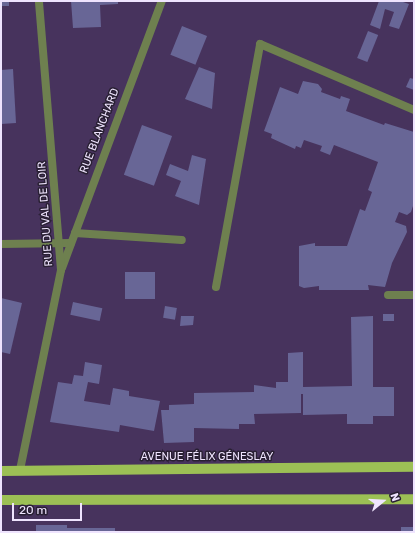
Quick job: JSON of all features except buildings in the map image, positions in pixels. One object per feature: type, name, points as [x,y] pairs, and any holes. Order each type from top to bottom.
[{"type":"main road","name":"AVENUE FÉLIX GÉNESLAY","points":[[1,471],[414,467]]},
{"type":"main road","points":[[1,500],[414,499]]},
{"type":"street","name":"RUE DU VAL DE LOIR","points":[[20,470],[61,270],[39,1]]},
{"type":"street","name":"RUE BLANCHARD","points":[[61,270],[162,1]]},
{"type":"street","points":[[216,287],[260,44],[414,110]]},
{"type":"street","points":[[75,233],[182,240]]},
{"type":"street","points":[[1,244],[71,243]]},
{"type":"street","points":[[388,296],[414,296]]}]
